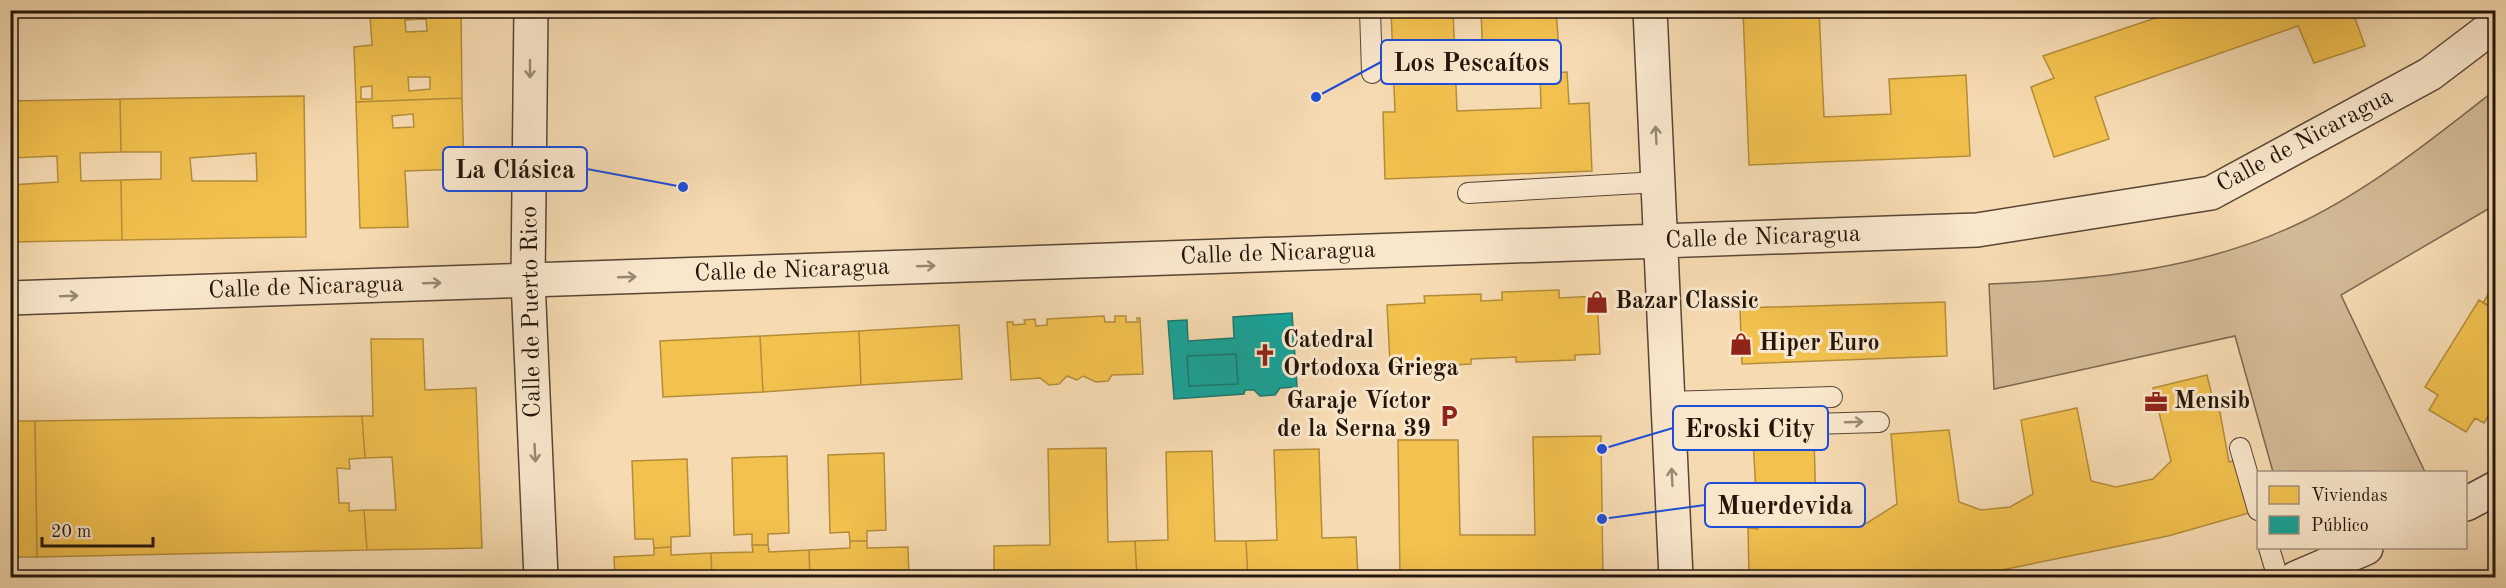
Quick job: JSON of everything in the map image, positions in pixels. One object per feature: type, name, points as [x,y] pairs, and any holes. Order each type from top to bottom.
[{"type":"street","name":"Calle de Puerto Rico","points":[[531,10],[528,280],[541,578]]},
{"type":"street","points":[[1650,10],[1676,578]]},
{"type":"street","name":"Calle de Nicaragua","points":[[10,298],[1977,230],[2211,193],[2430,74],[2496,24]]},
{"type":"street","points":[[2467,503],[2496,488]]},
{"type":"street","points":[[2296,578],[2364,549]]},
{"type":"lane","points":[[1370,10],[1372,73]]},
{"type":"lane","points":[[1468,193],[1658,182]]},
{"type":"lane","points":[[1669,415],[1832,397]]},
{"type":"lane","points":[[1669,415],[1879,422]]},
{"type":"lane","points":[[2240,448],[2257,503]]},
{"type":"lane","points":[[2270,549],[2278,578]]},
{"type":"shaded area","points":[[2495,90],[2495,205],[2341,295],[2425,471],[2273,471],[2235,336],[1994,389],[1989,284],[2110,275],[2190,261],[2229,251],[2267,237],[2330,208],[2379,177]]},
{"type":"building: Viviendas","points":[[352,10],[461,10],[462,98],[356,102],[354,47],[372,45],[370,16],[352,18]],"holes":[[[426,19],[427,31],[406,32],[405,20]],[[408,77],[430,77],[430,89],[409,91]],[[372,86],[372,99],[361,99],[361,87]]]},
{"type":"building: Viviendas","points":[[1391,10],[1453,10],[1457,111],[1541,108],[1540,74],[1567,72],[1569,104],[1589,103],[1592,171],[1385,179],[1383,112],[1395,112]]},
{"type":"building: Viviendas","points":[[1481,10],[1556,10],[1559,50],[1483,65]]},
{"type":"building: Viviendas","points":[[1743,10],[1819,10],[1824,117],[1891,114],[1889,79],[1966,75],[1970,156],[1749,165]]},
{"type":"building: Viviendas","points":[[2179,10],[2352,10],[2365,46],[2314,63],[2298,26],[2095,97],[2109,139],[2054,157],[2031,87],[2054,78],[2043,56]]},
{"type":"building: Viviendas","points":[[304,96],[306,237],[122,240],[121,180],[161,179],[161,152],[121,152],[120,99]],"holes":[[[256,153],[257,181],[192,181],[190,158]]]},
{"type":"building: Viviendas","points":[[462,98],[464,169],[405,171],[408,227],[360,228],[356,102]],"holes":[[[413,114],[414,127],[393,128],[392,116]]]},
{"type":"building: Viviendas","points":[[120,99],[121,152],[80,153],[81,181],[121,180],[122,240],[10,242],[10,185],[58,182],[57,156],[10,158],[10,101]]},
{"type":"building: Viviendas","points":[[2496,281],[2496,310],[2483,303]]},
{"type":"building: Viviendas","points":[[1559,290],[1559,298],[1597,296],[1600,354],[1575,355],[1575,360],[1516,362],[1516,357],[1471,359],[1471,364],[1415,367],[1414,362],[1390,363],[1387,305],[1425,303],[1424,296],[1481,294],[1481,301],[1502,300],[1502,292]]},
{"type":"building: Viviendas","points":[[2479,300],[2496,310],[2496,404],[2484,423],[2475,418],[2466,432],[2429,410],[2438,395],[2425,387]]},
{"type":"building: Viviendas","points":[[1945,302],[1947,356],[1742,364],[1740,308]]},
{"type":"building: Viviendas","points":[[1104,316],[1105,322],[1115,322],[1115,316],[1126,316],[1126,322],[1138,322],[1137,318],[1140,318],[1143,374],[1112,375],[1108,381],[1096,382],[1083,376],[1077,380],[1067,376],[1059,384],[1049,385],[1040,378],[1011,380],[1007,322],[1013,322],[1013,325],[1025,324],[1024,320],[1035,319],[1036,326],[1047,325],[1047,319]]},
{"type":"building: Viviendas","points":[[959,325],[962,379],[861,385],[859,331]]},
{"type":"building: Viviendas","points":[[859,331],[861,385],[763,392],[760,336]]},
{"type":"building: Viviendas","points":[[760,336],[763,392],[663,397],[660,341]]},
{"type":"building: Viviendas","points":[[371,339],[423,339],[425,390],[476,388],[482,548],[367,550],[364,510],[396,510],[392,457],[365,458],[362,416],[373,416]]},
{"type":"building: Viviendas","points":[[2207,375],[2215,408],[2219,407],[2229,462],[2237,460],[2249,513],[2168,536],[2002,570],[1910,578],[1749,578],[1748,528],[1758,529],[1753,439],[1814,437],[1816,512],[1835,524],[1867,523],[1897,504],[1891,434],[1949,430],[1959,502],[1981,510],[2010,507],[2033,494],[2021,420],[2077,408],[2091,481],[2116,487],[2153,479],[2171,461],[2153,388]]},
{"type":"building: Viviendas","points":[[362,416],[365,458],[349,459],[350,469],[337,468],[339,503],[349,503],[349,511],[364,510],[367,550],[37,557],[35,421]]},
{"type":"building: Viviendas","points":[[10,421],[35,421],[37,557],[10,557]]},
{"type":"building: Viviendas","points":[[1601,436],[1603,578],[1400,578],[1398,440],[1458,440],[1460,535],[1535,535],[1533,437]]},
{"type":"building: Viviendas","points":[[1106,448],[1108,542],[1135,541],[1137,578],[994,578],[994,546],[1050,545],[1048,449]]},
{"type":"building: Viviendas","points":[[1319,449],[1322,538],[1356,537],[1358,578],[1248,578],[1246,541],[1277,540],[1274,450]]},
{"type":"building: Viviendas","points":[[1212,451],[1215,541],[1246,541],[1248,578],[1137,578],[1135,541],[1168,540],[1166,452]]},
{"type":"building: Viviendas","points":[[884,453],[886,530],[867,531],[867,541],[850,541],[849,532],[830,533],[828,455]]},
{"type":"building: Viviendas","points":[[787,456],[789,533],[768,534],[768,545],[752,545],[752,534],[734,535],[732,458]]},
{"type":"building: Viviendas","points":[[687,459],[690,536],[671,537],[671,547],[654,548],[653,539],[635,539],[632,461]]},
{"type":"building: Viviendas","points":[[850,541],[867,541],[867,548],[908,547],[909,578],[810,578],[809,550],[850,548]]},
{"type":"building: Viviendas","points":[[752,545],[768,545],[769,552],[809,550],[810,578],[712,578],[711,553],[753,552]]},
{"type":"building: Viviendas","points":[[671,547],[671,555],[711,553],[712,578],[615,578],[614,557],[654,555],[654,548]]},
{"type":"building: Público","name":"Catedral Ortodoxa Griega","points":[[1292,313],[1297,387],[1280,388],[1275,395],[1260,396],[1254,390],[1245,390],[1244,394],[1174,399],[1168,321],[1187,320],[1188,341],[1234,338],[1233,317]],"holes":[[[1236,354],[1238,384],[1189,386],[1187,356]]]},
{"type":"building: Público","points":[[1236,354],[1238,384],[1189,386],[1187,356]]},
{"type":"place","name":"Los Pescaítos","points":[[1316,97]]},
{"type":"place","name":"La Clásica","points":[[683,187]]},
{"type":"place","name":"Bazar Classic","points":[[1597,302]]},
{"type":"place","name":"Hiper Euro","points":[[1741,344]]},
{"type":"place","name":"Catedral Ortodoxa Griega","points":[[1265,355]]},
{"type":"place","name":"Mensib","points":[[2156,402]]},
{"type":"place","name":"Garaje Víctor de la Serna 39","points":[[1449,416]]},
{"type":"place","name":"Eroski City","points":[[1602,449]]},
{"type":"place","name":"Muerdevida","points":[[1602,519]]}]
